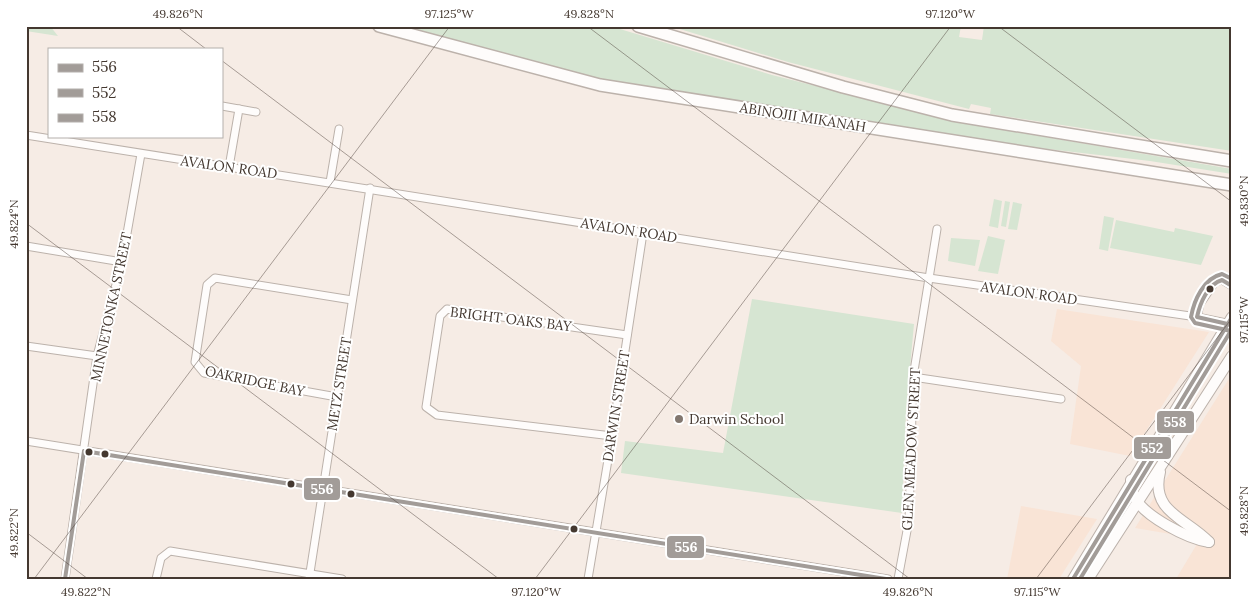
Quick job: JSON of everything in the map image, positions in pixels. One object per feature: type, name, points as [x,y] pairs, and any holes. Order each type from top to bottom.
[{"type":"main road","name":"ABINOJII MIKANAH","points":[[379,26],[600,85],[1231,185]]},
{"type":"main road","points":[[638,26],[843,87],[952,115],[1232,162]]},
{"type":"main road","points":[[1072,579],[1131,480],[1230,322]]},
{"type":"main road","points":[[1088,579],[1232,356]]},
{"type":"main road","points":[[1131,480],[1133,494],[1138,502],[1163,522],[1193,540],[1209,542],[1198,531],[1164,506],[1159,498],[1157,486],[1163,464]]},
{"type":"main road","points":[[1112,512],[1118,533]]},
{"type":"main road","points":[[1099,534],[1104,538],[1107,550]]},
{"type":"street","points":[[222,106],[256,112]]},
{"type":"street","points":[[229,167],[239,109]]},
{"type":"street","points":[[330,182],[339,128]]},
{"type":"street","name":"AVALON ROAD","points":[[26,135],[929,278],[1230,322]]},
{"type":"street","name":"MINNETONKA STREET","points":[[65,579],[98,356],[122,262],[141,154]]},
{"type":"street","name":"METZ STREET","points":[[309,576],[370,188]]},
{"type":"street","name":"GLEN MEADOW STREET","points":[[898,579],[908,520],[913,376],[937,229]]},
{"type":"street","name":"DARWIN STREET","points":[[588,579],[643,232]]},
{"type":"street","points":[[26,246],[122,262]]},
{"type":"street","name":"OAKRIDGE BAY","points":[[337,397],[204,373],[195,362],[196,353],[207,285],[215,278],[352,300]]},
{"type":"street","points":[[1197,317],[1200,304],[1215,282],[1222,280],[1232,286]]},
{"type":"street","name":"BRIGHT OAKS BAY","points":[[612,436],[437,415],[426,406],[430,379],[440,316],[447,309],[627,335]]},
{"type":"street","points":[[26,346],[98,356]]},
{"type":"street","points":[[913,376],[1061,399]]},
{"type":"street","points":[[26,441],[322,490],[596,531],[888,579]]},
{"type":"street","points":[[156,579],[161,558],[170,551],[309,576],[342,579]]},
{"type":"shaded area","points":[[1057,309],[1209,332],[1130,456],[1070,444],[1081,366],[1051,341]]},
{"type":"shaded area","points":[[1232,374],[1232,579],[1176,579],[1200,539],[1135,528]]},
{"type":"shaded area","points":[[1021,506],[1097,519],[1059,579],[1007,579]]},
{"type":"green space","points":[[26,26],[50,26],[58,36],[26,31]]},
{"type":"green space","points":[[396,26],[610,26],[772,75],[963,123],[1232,169],[1232,174],[1150,161],[989,142],[602,81]]},
{"type":"green space","points":[[670,26],[961,26],[959,37],[982,40],[984,26],[1232,26],[1232,151],[990,114],[991,108],[971,104],[969,109],[788,62]]},
{"type":"green space","points":[[994,199],[1002,201],[998,228],[989,226]]},
{"type":"green space","points":[[1005,201],[1010,202],[1006,227],[1001,226]]},
{"type":"green space","points":[[1013,202],[1022,204],[1017,230],[1008,229]]},
{"type":"green space","points":[[1104,216],[1114,218],[1108,251],[1099,249]]},
{"type":"green space","points":[[1116,220],[1174,232],[1175,228],[1213,236],[1201,265],[1110,248]]},
{"type":"green space","points":[[988,236],[1005,240],[998,274],[978,271]]},
{"type":"green space","points":[[951,238],[980,240],[975,266],[948,261]]},
{"type":"green space","points":[[752,299],[914,324],[906,411],[902,513],[621,473],[625,441],[723,453]]},
{"type":"transit line","name":"558","points":[[1231,331],[1195,323],[1191,317],[1197,297],[1210,280],[1222,274],[1232,279]]},
{"type":"transit line","name":"552","points":[[1232,286],[1222,280],[1217,282],[1203,300],[1197,317],[1232,325]]},
{"type":"transit line","name":"552","points":[[1073,579],[1232,317]]},
{"type":"transit line","name":"558","points":[[1080,579],[1232,329]]},
{"type":"transit line","name":"556","points":[[84,451],[886,579]]},
{"type":"transit line","name":"556","points":[[65,579],[84,451]]},
{"type":"place","name":"Darwin School","points":[[679,419]]}]
